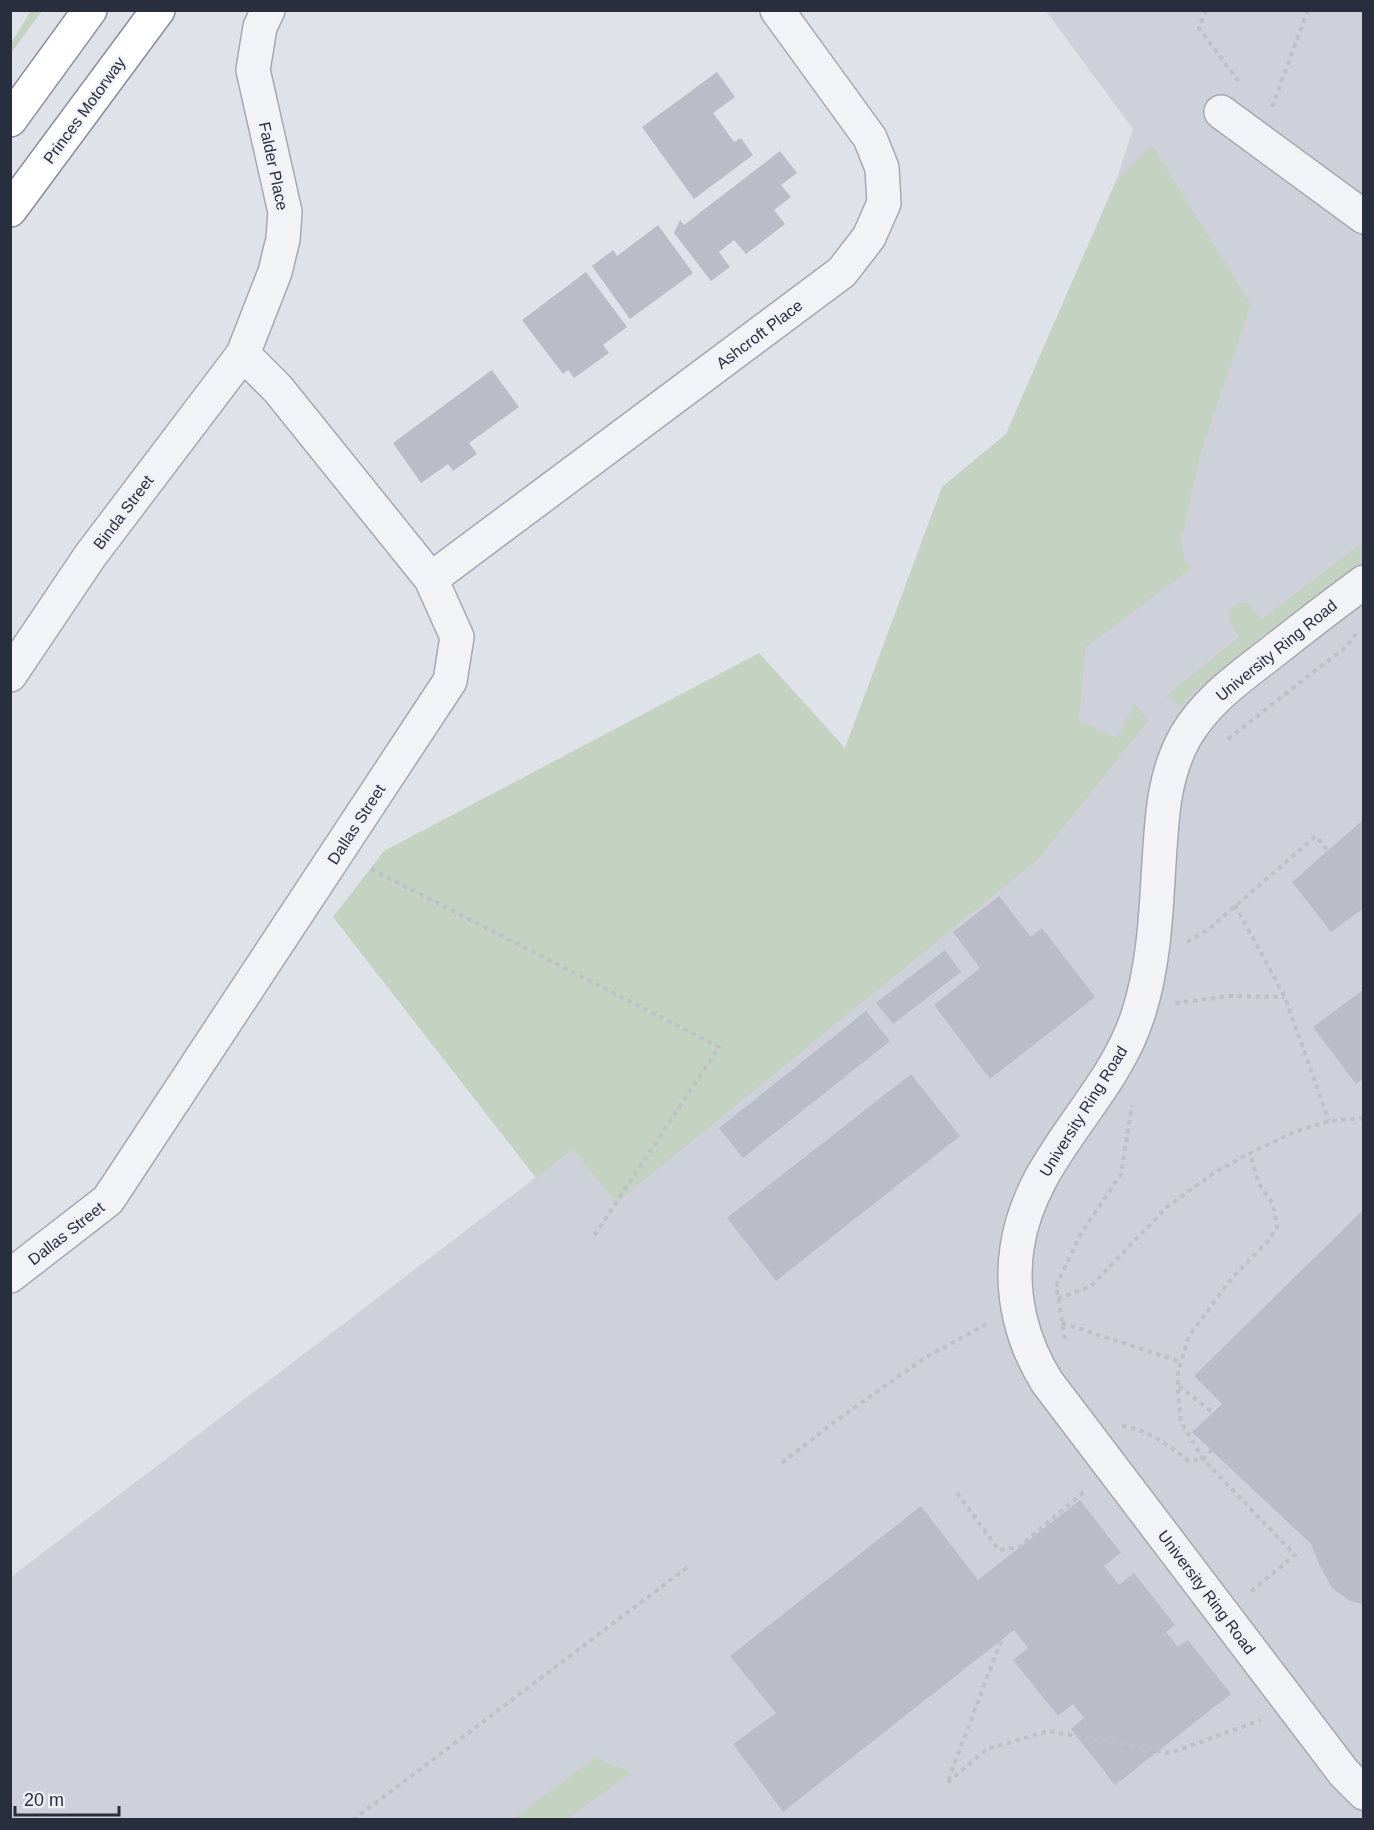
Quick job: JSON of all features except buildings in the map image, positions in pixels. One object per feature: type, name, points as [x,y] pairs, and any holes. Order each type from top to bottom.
[{"type":"highway","points":[[10,120],[90,10]]},
{"type":"highway","name":"Princes Motorway","points":[[10,210],[158,10]]},
{"type":"street","name":"Falder Place","points":[[243,354],[275,272],[283,239],[285,212],[253,70],[261,27],[268,10]]},
{"type":"street","name":"Ashcroft Place","points":[[431,579],[842,272],[869,237],[884,203],[882,168],[870,138],[777,10]]},
{"type":"street","points":[[1221,112],[1364,217]]},
{"type":"street","name":"Dallas Street","points":[[10,1276],[108,1200],[450,681],[457,637],[431,579],[278,389],[243,354]]},
{"type":"street","name":"Binda Street","points":[[10,675],[90,556],[243,354]]},
{"type":"street","name":"University Ring Road","points":[[1364,582],[1228,686],[1197,718],[1185,737],[1176,756],[1165,792],[1154,944],[1146,987],[1137,1018],[1107,1079],[1067,1134],[1035,1188],[1020,1230],[1016,1288],[1029,1350],[1047,1382],[1344,1773],[1364,1793]]},
{"type":"path","points":[[1206,10],[1198,28],[1245,90]]},
{"type":"path","points":[[1269,113],[1308,10]]},
{"type":"path","points":[[1227,739],[1347,646],[1364,623]]},
{"type":"path","points":[[1210,928],[1316,836],[1328,851]]},
{"type":"path","points":[[370,868],[719,1047],[592,1239]]},
{"type":"path","points":[[1235,905],[1285,997],[1329,1121]]},
{"type":"path","points":[[1165,1004],[1230,996],[1285,997]]},
{"type":"path","points":[[1058,1299],[1091,1286],[1168,1206],[1214,1173],[1294,1132],[1329,1121],[1364,1118]]},
{"type":"path","points":[[1249,1594],[1295,1555],[1203,1459],[1181,1422],[1178,1371],[1190,1336],[1232,1278],[1268,1241],[1277,1227],[1273,1204],[1259,1184],[1250,1153]]},
{"type":"path","points":[[782,1463],[833,1423],[926,1357],[996,1319]]},
{"type":"path","points":[[1062,1323],[1182,1362]]},
{"type":"path","points":[[1178,1385],[1212,1412]]},
{"type":"path","points":[[1113,1424],[1136,1428],[1158,1439],[1189,1461],[1203,1459],[1212,1450]]},
{"type":"path","points":[[957,1493],[999,1550],[1019,1547],[1091,1486]]},
{"type":"path","points":[[353,1820],[688,1566]]},
{"type":"path","points":[[1001,1641],[947,1783],[987,1749],[1049,1731],[1170,1753],[1262,1719]]},
{"type":"shaded area","points":[[1046,11],[1363,11],[1363,1819],[11,1820],[11,1577],[573,1149],[931,859],[942,487],[1006,434],[1116,181],[1133,129]]},
{"type":"green space","points":[[31,11],[42,11],[11,53],[11,43]]},
{"type":"green space","points":[[1152,145],[1251,305],[1201,452],[1181,540],[1185,561],[1192,568],[1085,648],[1079,721],[1117,738],[1135,703],[1148,721],[1037,860],[616,1203],[573,1149],[536,1178],[333,917],[384,851],[759,653],[845,748],[942,487],[1006,434],[1116,181]]},
{"type":"green space","points":[[1363,542],[1363,561],[1196,690],[1182,705],[1174,703],[1166,696],[1239,637],[1229,620],[1228,615],[1232,607],[1247,602],[1261,620]]},
{"type":"green space","points":[[597,1756],[604,1762],[631,1773],[567,1819],[513,1819]]}]
